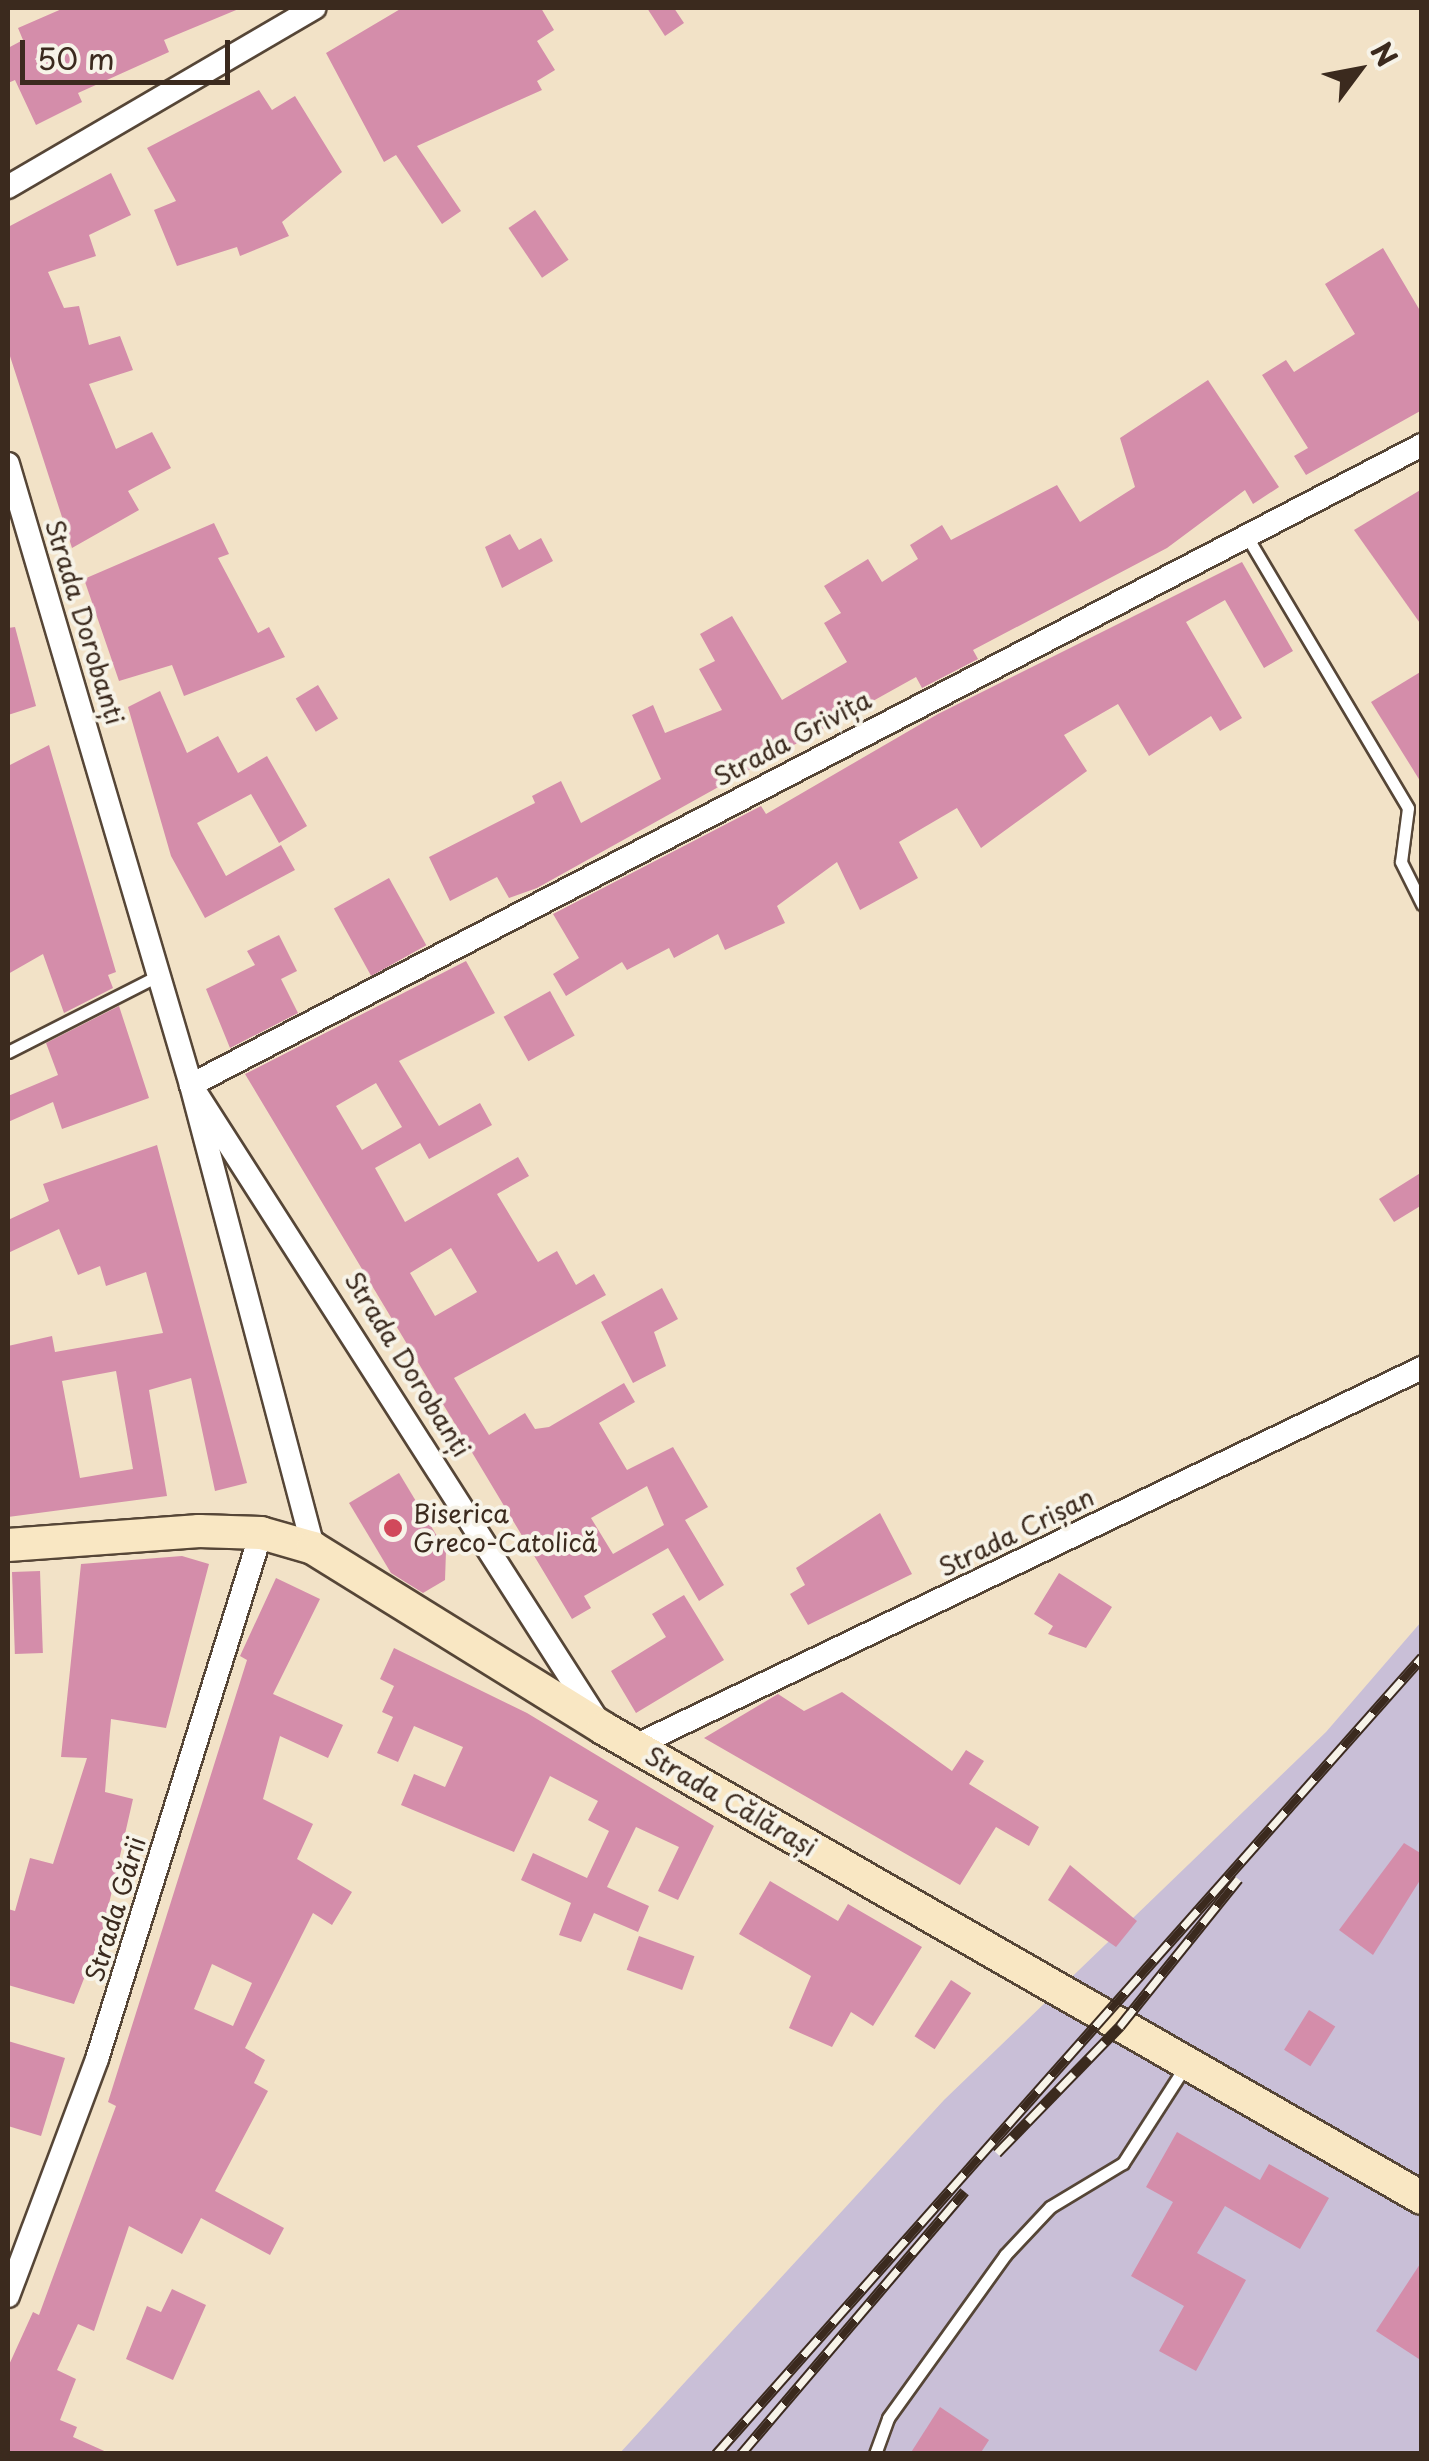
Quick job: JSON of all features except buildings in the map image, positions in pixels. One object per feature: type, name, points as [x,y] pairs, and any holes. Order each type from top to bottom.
[{"type":"main road","name":"Strada Călărași","points":[[8,1545],[261,1533],[313,1548],[603,1728],[1422,2198]]},
{"type":"street","points":[[8,187],[314,8]]},
{"type":"street","name":"Strada Grivița","points":[[191,1085],[1422,445]]},
{"type":"street","name":"Strada Dorobanți","points":[[8,464],[191,1085],[313,1548]]},
{"type":"street","name":"Strada Dorobanți","points":[[191,1085],[603,1728]]},
{"type":"street","name":"Strada Crișan","points":[[635,1746],[1422,1368]]},
{"type":"street","name":"Strada Gării","points":[[8,2296],[97,2059],[261,1533]]},
{"type":"lane","points":[[1246,535],[1408,808],[1401,862],[1422,904]]},
{"type":"lane","points":[[8,1052],[159,975]]},
{"type":"lane","points":[[875,2454],[888,2418],[1006,2254],[1050,2207],[1123,2163],[1186,2064]]},
{"type":"shaded area","points":[[1421,1622],[1421,2453],[619,2454],[944,2100],[1326,1732]]},
{"type":"railway","points":[[716,2454],[1422,1657]]},
{"type":"railway","points":[[997,2153],[1120,2026],[1238,1879]]},
{"type":"railway","points":[[741,2454],[965,2191]]},
{"type":"place","name":"Biserica Greco-Catolică","points":[[393,1528]]}]
